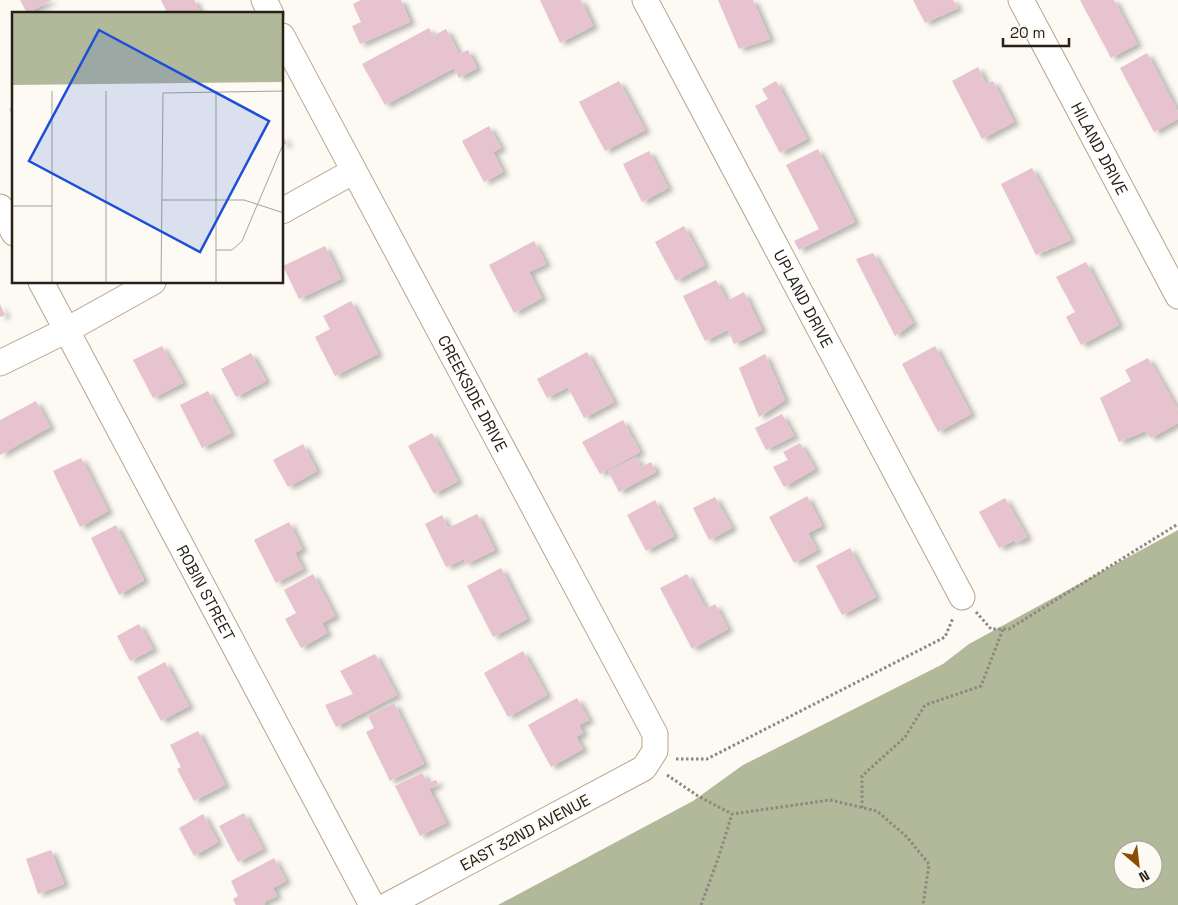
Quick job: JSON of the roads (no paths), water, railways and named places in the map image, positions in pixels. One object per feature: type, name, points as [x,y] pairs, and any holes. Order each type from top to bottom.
[{"type":"street","points":[[264,0],[270,12]]},
{"type":"street","name":"UPLAND DRIVE","points":[[645,0],[962,597]]},
{"type":"street","name":"HILAND DRIVE","points":[[1021,0],[1178,296]]},
{"type":"street","name":"CREEKSIDE DRIVE","points":[[284,40],[655,734],[651,758]]},
{"type":"street","points":[[284,210],[354,171]]},
{"type":"street","points":[[0,207],[12,229]]},
{"type":"street","name":"ROBIN STREET","points":[[42,284],[372,905]]},
{"type":"street","points":[[0,364],[67,330],[149,284]]},
{"type":"street","name":"EAST 32ND AVENUE","points":[[388,905],[644,768],[651,758]]}]
